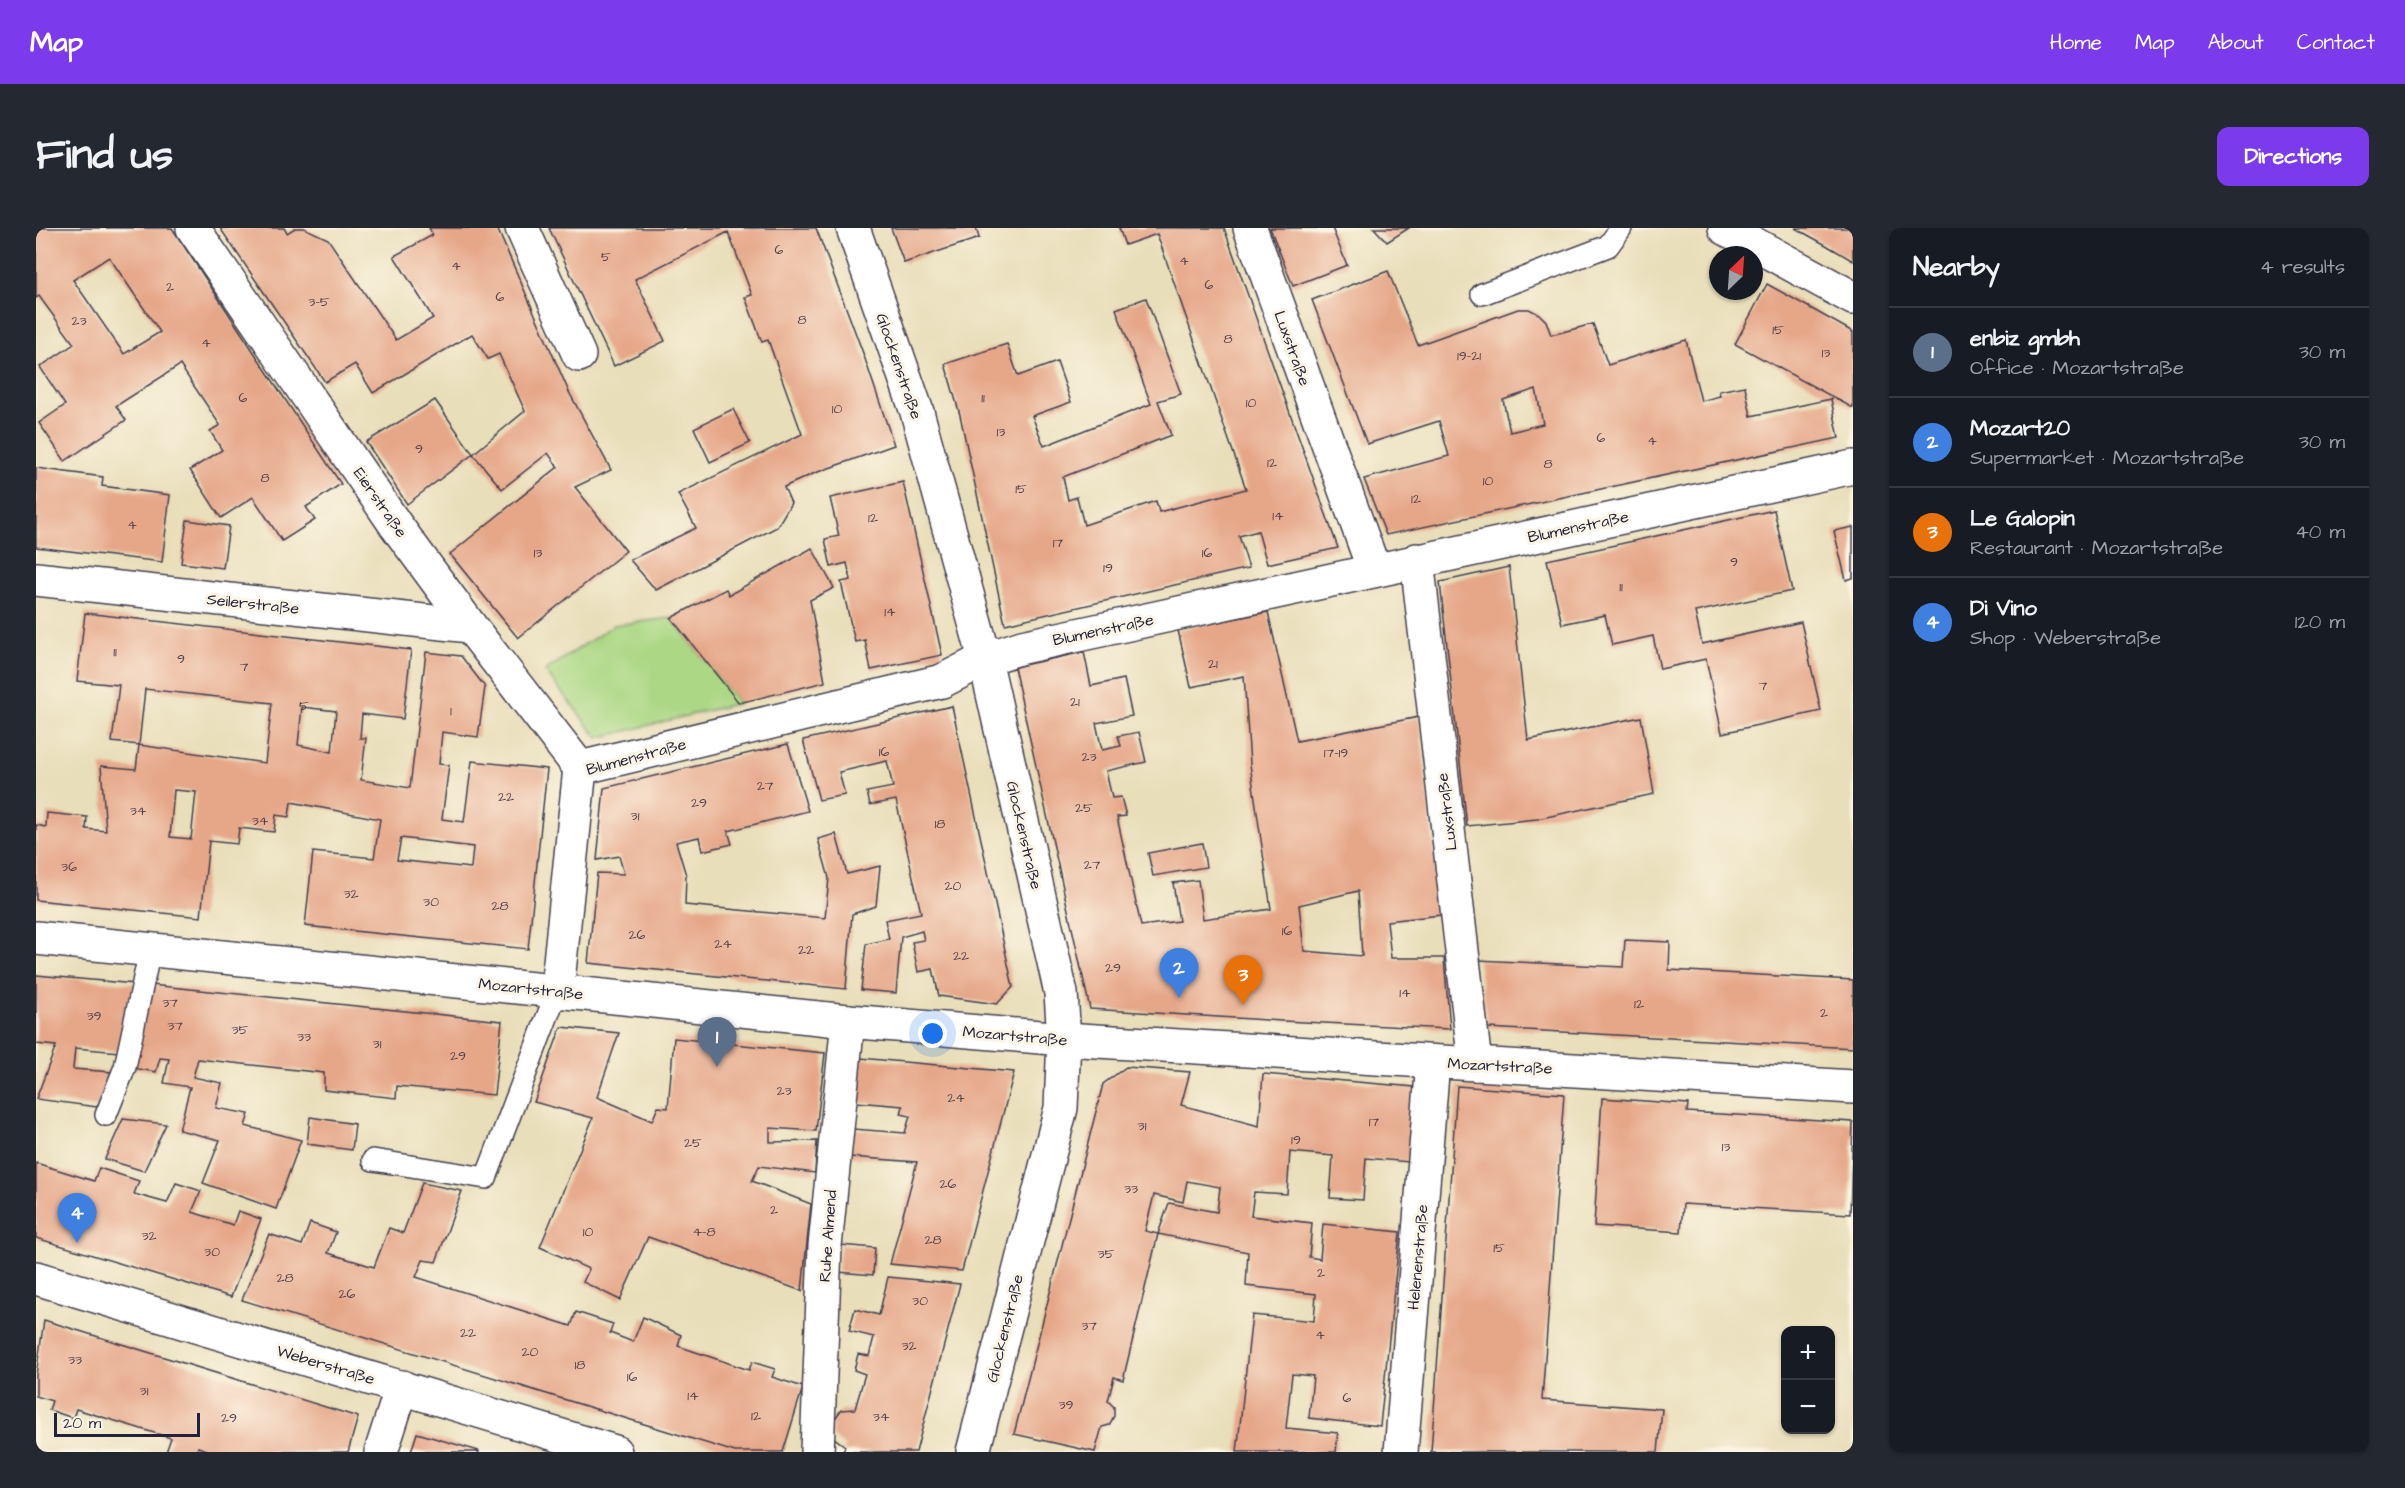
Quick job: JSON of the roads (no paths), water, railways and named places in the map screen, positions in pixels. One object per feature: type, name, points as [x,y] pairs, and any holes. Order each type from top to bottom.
[{"type":"street","name":"Eierstraße","points":[[193,228],[395,524],[470,626],[580,768]]},
{"type":"street","points":[[522,228],[579,355]]},
{"type":"street","name":"Glockenstraße","points":[[853,228],[917,412],[985,659],[1061,993],[1064,1040],[1061,1108],[973,1452]]},
{"type":"street","name":"Luxstraße","points":[[1250,228],[1374,570]]},
{"type":"street","points":[[1725,228],[1853,298]]},
{"type":"street","name":"Blumenstraße","points":[[556,990],[580,768],[942,681],[985,659],[1022,647],[1853,467]]},
{"type":"street","name":"Luxstraße","points":[[1417,560],[1475,1064]]},
{"type":"street","name":"Seilerstraße","points":[[36,579],[470,626]]},
{"type":"street","name":"Mozartstraße","points":[[36,938],[848,1021],[1064,1040],[1853,1087]]},
{"type":"street","name":"Ruhe Almend","points":[[817,1452],[825,1246],[848,1021]]},
{"type":"street","name":"Helenenstraße","points":[[1401,1452],[1433,1062]]},
{"type":"street","name":"Weberstraße","points":[[36,1278],[615,1452]]},
{"type":"street","points":[[381,1452],[402,1387]]},
{"type":"lane","points":[[1482,294],[1608,246],[1621,228]]},
{"type":"lane","points":[[106,1114],[125,1067],[150,950]]},
{"type":"lane","points":[[373,1160],[486,1178],[556,990]]},
{"type":"place","name":"Mozart20","points":[[1179,998]]},
{"type":"place","name":"Le Galopin","points":[[1243,1005]]},
{"type":"place","name":"enbiz gmbh","points":[[717,1067]]},
{"type":"place","name":"Di Vino","points":[[77,1243]]}]
